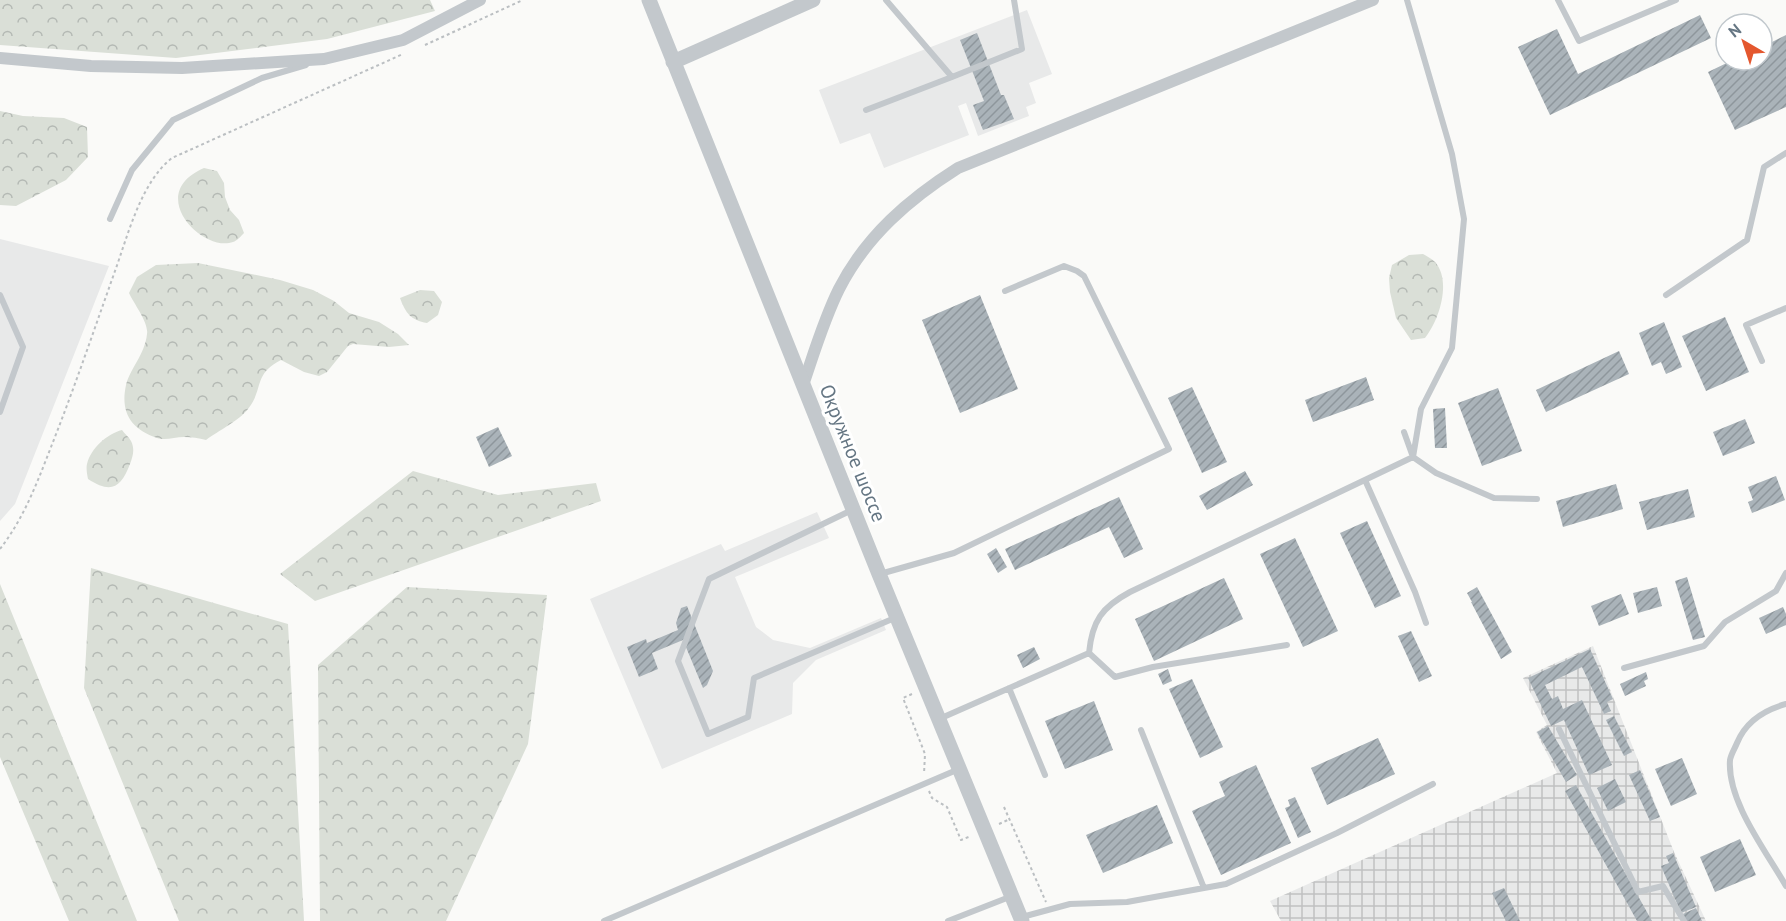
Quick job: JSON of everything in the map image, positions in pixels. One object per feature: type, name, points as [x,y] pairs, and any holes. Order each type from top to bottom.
[{"type":"street","points":[[0,58],[91,66],[182,68],[324,59],[403,40],[480,0]]},
{"type":"street","name":"Окружное шоссе","points":[[649,0],[879,574],[1021,919]]},
{"type":"street","points":[[673,62],[813,0]]},
{"type":"street","points":[[803,385],[823,329],[845,280],[865,248],[892,216],[924,189],[958,168],[1373,0]]},
{"type":"lane","points":[[886,0],[952,77]]},
{"type":"lane","points":[[866,110],[1022,49],[1014,0]]},
{"type":"lane","points":[[1407,0],[1452,154],[1464,219],[1452,348],[1421,409],[1413,457]]},
{"type":"lane","points":[[1558,0],[1579,41],[1676,0]]},
{"type":"lane","points":[[110,219],[132,170],[173,120],[262,78],[324,59]]},
{"type":"lane","points":[[1666,295],[1747,240],[1764,167],[1786,153]]},
{"type":"lane","points":[[879,574],[954,553],[1169,449],[1084,276],[1064,266],[1005,291]]},
{"type":"lane","points":[[0,295],[23,347],[0,412]]},
{"type":"lane","points":[[1762,362],[1746,325],[1786,308]]},
{"type":"lane","points":[[1404,432],[1413,457],[1436,473],[1494,498],[1537,500]]},
{"type":"lane","points":[[1089,653],[1091,632],[1096,621],[1115,600],[1413,457]]},
{"type":"lane","points":[[1365,480],[1415,592],[1426,623]]},
{"type":"lane","points":[[854,509],[708,579],[678,660],[708,734],[748,717],[754,678],[897,617]]},
{"type":"lane","points":[[1624,668],[1704,646],[1725,622],[1776,591],[1786,573]]},
{"type":"lane","points":[[1089,653],[1114,677],[1153,667],[1287,645]]},
{"type":"lane","points":[[939,719],[1089,653]]},
{"type":"lane","points":[[1009,688],[1045,775]]},
{"type":"lane","points":[[1786,705],[1763,713],[1749,722],[1741,732],[1730,758],[1732,784],[1744,815],[1786,886]]},
{"type":"lane","points":[[1559,729],[1638,892],[1663,885],[1684,921]]},
{"type":"lane","points":[[1141,730],[1204,888]]},
{"type":"lane","points":[[604,921],[960,769]]},
{"type":"lane","points":[[1021,919],[1070,904],[1127,902],[1226,884],[1337,833],[1433,784]]},
{"type":"lane","points":[[948,921],[1012,896]]},
{"type":"path","points":[[418,48],[523,0]]},
{"type":"path","points":[[0,549],[27,508],[133,221],[152,179],[159,170],[172,158],[407,53]]},
{"type":"path","points":[[1004,807],[1050,910]]},
{"type":"shaded area","points":[[1027,10],[1052,74],[1029,83],[1036,103],[1026,107],[1029,116],[978,136],[966,103],[958,106],[969,135],[884,168],[870,133],[840,144],[819,90]]},
{"type":"shaded area","points":[[0,239],[109,266],[15,504],[0,521]]},
{"type":"shaded area","points":[[817,512],[829,538],[735,577],[756,627],[773,640],[810,648],[881,618],[886,630],[816,660],[793,683],[792,714],[662,769],[590,599],[721,544],[725,551]]},
{"type":"shaded area","points":[[1593,646],[1674,852],[1706,921],[1281,921],[1270,901],[1557,773],[1536,732],[1547,725],[1523,678]]},
{"type":"green space","points":[[0,0],[430,0],[435,11],[327,39],[176,58],[0,45]]},
{"type":"green space","points":[[0,111],[23,116],[64,118],[87,127],[88,157],[66,180],[16,206],[0,205]]},
{"type":"green space","points":[[204,168],[217,171],[224,183],[225,197],[230,210],[239,220],[244,233],[234,241],[221,243],[207,239],[185,219],[179,206],[179,192],[187,179]]},
{"type":"green space","points":[[1423,254],[1435,262],[1440,270],[1443,280],[1442,301],[1435,322],[1425,338],[1411,340],[1396,318],[1389,278],[1392,265],[1409,255]]},
{"type":"green space","points":[[198,263],[280,280],[313,290],[334,301],[349,313],[379,322],[398,334],[409,345],[389,347],[353,344],[348,346],[327,372],[319,376],[304,372],[281,360],[272,365],[262,376],[253,402],[244,413],[206,440],[187,437],[157,438],[134,425],[126,412],[126,385],[147,334],[144,319],[129,293],[137,277],[156,265]]},
{"type":"green space","points":[[420,290],[434,291],[442,302],[438,315],[427,323],[410,315],[400,298]]},
{"type":"green space","points":[[122,430],[131,441],[133,450],[127,472],[123,479],[114,486],[96,484],[88,479],[89,458],[105,438]]},
{"type":"green space","points":[[413,471],[498,495],[596,483],[601,501],[315,601],[280,574]]},
{"type":"green space","points":[[91,568],[288,624],[304,921],[179,921],[84,688]]},
{"type":"green space","points":[[0,584],[137,921],[69,921],[0,757]]},
{"type":"green space","points":[[407,587],[547,595],[528,744],[446,921],[320,921],[318,665]]},
{"type":"building","points":[[1700,15],[1711,38],[1550,115],[1518,47],[1557,29],[1578,74]]},
{"type":"building","points":[[977,33],[1001,95],[1004,95],[1014,119],[983,130],[973,105],[984,101],[960,40]]},
{"type":"building","points":[[1786,35],[1786,107],[1735,130],[1708,72],[1714,69],[1714,72],[1774,72],[1774,41]]},
{"type":"building","points":[[980,295],[1018,389],[960,413],[922,320]]},
{"type":"building","points":[[1725,317],[1749,372],[1706,391],[1682,336]]},
{"type":"building","points":[[1664,322],[1682,367],[1666,374],[1661,362],[1652,366],[1639,333]]},
{"type":"building","points":[[1619,351],[1629,374],[1546,412],[1536,390]]},
{"type":"building","points":[[1366,377],[1374,400],[1313,422],[1305,400]]},
{"type":"building","points":[[1192,387],[1227,462],[1202,473],[1168,398]]},
{"type":"building","points":[[1498,388],[1522,451],[1482,466],[1458,403]]},
{"type":"building","points":[[1445,408],[1447,448],[1435,448],[1433,409]]},
{"type":"building","points":[[1745,419],[1755,443],[1723,456],[1713,432]]},
{"type":"building","points":[[498,427],[512,456],[489,467],[476,437]]},
{"type":"building","points":[[1245,471],[1253,485],[1207,510],[1199,496]]},
{"type":"building","points":[[1776,476],[1785,500],[1752,513],[1748,502],[1753,500],[1748,487]]},
{"type":"building","points":[[1616,484],[1623,509],[1563,527],[1556,501]]},
{"type":"building","points":[[1688,489],[1695,517],[1647,530],[1639,502]]},
{"type":"building","points":[[1119,497],[1143,549],[1124,558],[1109,527],[1015,570],[1005,549]]},
{"type":"building","points":[[1367,521],[1401,596],[1375,608],[1340,533]]},
{"type":"building","points":[[1295,538],[1338,631],[1303,647],[1260,554]]},
{"type":"building","points":[[996,548],[1007,567],[998,573],[987,554]]},
{"type":"building","points":[[1687,577],[1705,637],[1693,640],[1675,581]]},
{"type":"building","points":[[1224,578],[1243,619],[1154,661],[1135,619]]},
{"type":"building","points":[[1477,587],[1512,652],[1501,659],[1467,593]]},
{"type":"building","points":[[1657,587],[1662,606],[1638,613],[1633,593]]},
{"type":"building","points":[[1621,594],[1629,614],[1599,626],[1591,606]]},
{"type":"building","points":[[687,606],[713,671],[707,685],[703,688],[683,640],[652,653],[658,669],[639,677],[627,647],[646,639],[647,643],[678,630],[676,623],[681,608]]},
{"type":"building","points":[[1783,607],[1786,614],[1786,625],[1766,634],[1759,618]]},
{"type":"building","points":[[1411,631],[1432,676],[1419,682],[1398,636]]},
{"type":"building","points":[[1034,647],[1040,659],[1023,668],[1017,655]]},
{"type":"building","points":[[1590,649],[1613,699],[1607,702],[1611,711],[1604,714],[1582,667],[1545,685],[1552,699],[1558,696],[1563,709],[1582,700],[1612,765],[1589,775],[1564,720],[1551,726],[1528,678]]},
{"type":"building","points":[[1168,669],[1172,681],[1163,685],[1158,674]]},
{"type":"building","points":[[1646,672],[1648,679],[1644,681],[1646,686],[1625,696],[1620,684]]},
{"type":"building","points":[[1192,679],[1223,747],[1200,758],[1169,689]]},
{"type":"building","points":[[1094,701],[1113,750],[1065,769],[1045,721]]},
{"type":"building","points":[[1614,716],[1632,752],[1624,756],[1606,720]]},
{"type":"building","points":[[1548,726],[1577,775],[1566,782],[1537,732]]},
{"type":"building","points":[[1378,738],[1395,774],[1327,805],[1311,768]]},
{"type":"building","points":[[1682,758],[1697,794],[1671,806],[1655,769]]},
{"type":"building","points":[[1256,765],[1291,843],[1221,875],[1192,811],[1225,796],[1219,782]]},
{"type":"building","points":[[1640,770],[1660,817],[1650,821],[1629,775]]},
{"type":"building","points":[[1615,779],[1626,802],[1608,811],[1597,788]]},
{"type":"building","points":[[1576,785],[1652,921],[1637,921],[1565,791]]},
{"type":"building","points":[[1295,797],[1311,832],[1298,838],[1285,808],[1290,806],[1288,800]]},
{"type":"building","points":[[1157,805],[1173,843],[1103,873],[1086,835]]},
{"type":"building","points":[[1740,839],[1756,875],[1715,892],[1700,857]]},
{"type":"building","points":[[1673,853],[1696,907],[1681,913],[1661,866],[1669,863],[1666,856]]},
{"type":"building","points":[[1504,888],[1520,921],[1506,921],[1492,893]]},
{"type":"building","points":[[1696,908],[1702,921],[1686,921],[1683,914]]}]
